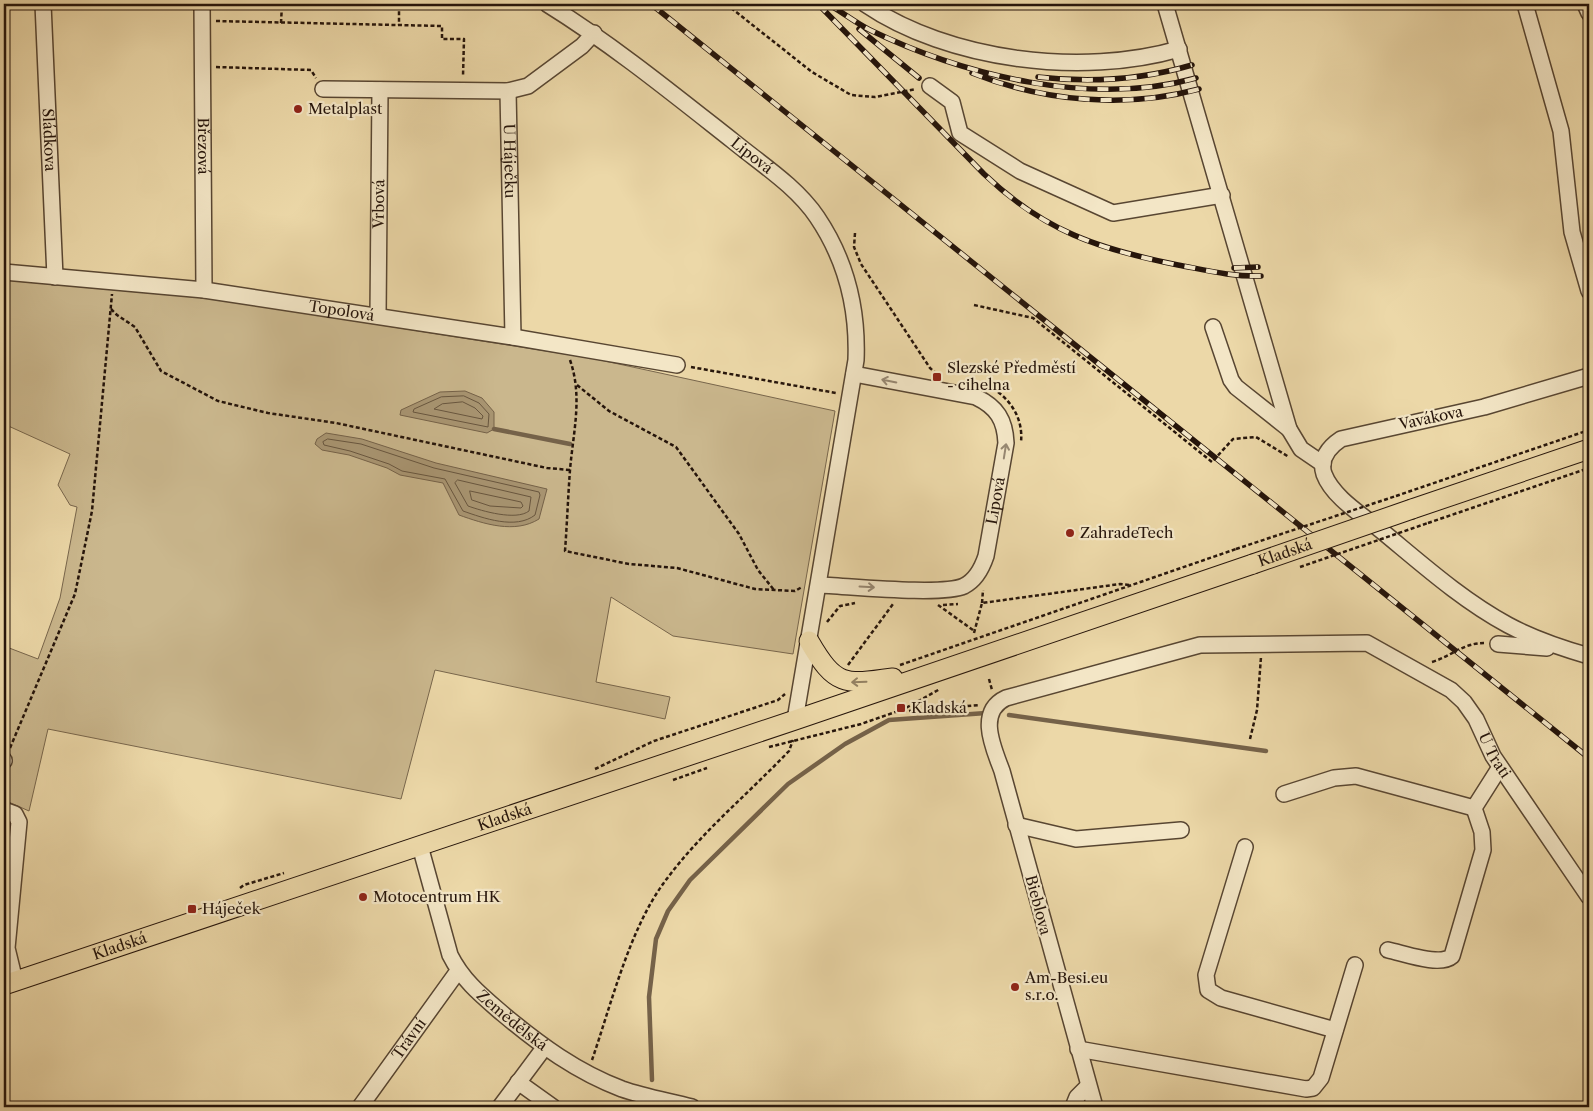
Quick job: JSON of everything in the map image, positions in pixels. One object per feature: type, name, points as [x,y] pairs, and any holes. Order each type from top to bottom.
[{"type":"main road","name":"Kladská","points":[[9,983],[795,720],[941,680],[1253,564],[1589,449]]},
{"type":"main road","points":[[809,641],[827,670],[852,683],[941,680]]},
{"type":"street","name":"Sládkova","points":[[44,4],[55,277]]},
{"type":"street","name":"Březová","points":[[202,4],[204,290]]},
{"type":"street","name":"Lipová","points":[[547,4],[594,33],[629,58],[798,195],[816,216],[837,251],[848,282],[856,328],[854,374],[795,720]]},
{"type":"street","points":[[865,4],[912,31],[945,42],[1052,63],[1117,62],[1148,58],[1179,49]]},
{"type":"street","points":[[1165,4],[1289,429],[1301,449],[1323,464],[1324,473],[1342,498],[1450,588],[1478,608],[1538,640],[1589,656]]},
{"type":"street","points":[[1525,4],[1561,131],[1572,232],[1589,291]]},
{"type":"street","points":[[1585,4],[1589,13]]},
{"type":"street","points":[[323,89],[508,91],[528,86],[582,46],[594,33]]},
{"type":"street","points":[[930,86],[952,102],[960,134],[1020,171],[1113,213],[1222,195]]},
{"type":"street","name":"Vrbová","points":[[378,316],[380,90]]},
{"type":"street","name":"U Háječku","points":[[508,91],[514,337]]},
{"type":"street","name":"Topolová","points":[[4,272],[204,290],[514,337],[677,365]]},
{"type":"street","points":[[1213,327],[1231,380],[1236,387],[1289,429]]},
{"type":"street","name":"Lipová","points":[[818,585],[944,590],[965,586],[972,581],[983,565],[986,556],[1006,443],[1006,430],[1000,415],[981,400],[854,374]]},
{"type":"street","name":"Vavákova","points":[[1323,464],[1329,449],[1341,439],[1484,407],[1589,376]]},
{"type":"street","name":"U Trati","points":[[1262,645],[1342,642],[1373,645],[1451,690],[1464,702],[1500,767],[1589,896]]},
{"type":"street","points":[[1498,644],[1565,649]]},
{"type":"street","points":[[996,704],[1006,698],[1200,645],[1262,645]]},
{"type":"street","name":"Bieblova","points":[[996,704],[990,718],[990,741],[1002,771],[1095,1107]]},
{"type":"street","points":[[1474,808],[1500,767]]},
{"type":"street","points":[[1284,794],[1334,778],[1356,776],[1474,808]]},
{"type":"street","points":[[1388,950],[1442,961],[1452,956],[1483,850],[1482,832],[1474,808]]},
{"type":"street","points":[[4,810],[15,814],[19,822],[7,948],[9,983]]},
{"type":"street","points":[[1016,826],[1076,839],[1181,830]]},
{"type":"street","name":"Zemědělská","points":[[420,846],[450,955],[458,971],[475,991],[544,1048],[582,1071],[623,1089],[692,1107]]},
{"type":"street","points":[[1245,847],[1206,975],[1208,990],[1221,998],[1335,1030]]},
{"type":"street","points":[[1078,1049],[1306,1089],[1313,1088],[1321,1078],[1355,965]]},
{"type":"street","name":"Trávní","points":[[360,1107],[458,971]]},
{"type":"street","points":[[500,1107],[544,1048]]},
{"type":"street","points":[[518,1082],[553,1107]]},
{"type":"street","points":[[1073,1107],[1080,1093],[1088,1086]]},
{"type":"path","points":[[282,4],[282,23]]},
{"type":"path","points":[[385,4],[399,6],[399,25]]},
{"type":"path","points":[[726,4],[812,72],[851,95],[875,97],[930,86]]},
{"type":"path","points":[[202,21],[442,26],[442,39],[464,39],[463,90]]},
{"type":"path","points":[[202,67],[311,70],[323,89]]},
{"type":"path","points":[[855,233],[854,247],[861,264],[930,368],[941,378]]},
{"type":"path","points":[[4,761],[75,594],[92,511],[113,282]]},
{"type":"path","points":[[974,305],[1032,318],[1212,462],[1233,439],[1256,437],[1296,462]]},
{"type":"path","points":[[111,308],[117,316],[135,327],[161,371],[218,401],[268,413],[336,423],[547,468],[570,470]]},
{"type":"path","points":[[565,346],[576,377],[578,402],[570,470],[565,551],[628,564],[677,568],[755,589],[795,591],[805,586],[818,585]]},
{"type":"path","points":[[677,365],[850,396]]},
{"type":"path","points":[[577,384],[609,411],[634,427],[676,447],[739,534],[758,570],[774,590]]},
{"type":"path","points":[[992,388],[1004,397],[1016,414],[1020,424],[1021,442]]},
{"type":"path","points":[[894,667],[1589,430]]},
{"type":"path","points":[[1297,568],[1589,468]]},
{"type":"path","points":[[982,603],[1120,584],[1132,585]]},
{"type":"path","points":[[930,605],[939,605],[974,632],[982,603],[981,592],[986,588]]},
{"type":"path","points":[[826,625],[840,606],[861,603]]},
{"type":"path","points":[[844,669],[894,604],[885,604]]},
{"type":"path","points":[[1414,669],[1438,660],[1472,643],[1498,644]]},
{"type":"path","points":[[1250,739],[1257,710],[1262,645]]},
{"type":"path","points":[[762,749],[860,724],[894,712],[941,680]]},
{"type":"path","points":[[894,712],[996,704]]},
{"type":"path","points":[[592,1060],[637,932],[654,899],[700,839],[789,751],[793,740]]},
{"type":"path","points":[[673,780],[709,767]]},
{"type":"shaded area","points":[[4,280],[216,299],[591,358],[835,411],[793,654],[673,636],[611,597],[596,682],[670,697],[665,719],[435,670],[401,799],[48,729],[29,811],[4,800],[4,646],[38,659],[60,598],[77,507],[70,505],[58,485],[70,454],[4,424]]},
{"type":"water","points":[[465,391],[482,398],[494,412],[494,429],[487,433],[400,415],[401,410],[440,392]]},
{"type":"water","points":[[326,433],[362,439],[436,463],[547,489],[539,519],[530,524],[510,527],[479,522],[459,515],[443,483],[400,475],[387,468],[349,455],[322,450],[315,444],[317,439]]},
{"type":"waterway","points":[[494,429],[570,444]]},
{"type":"waterway","points":[[652,1080],[649,997],[656,939],[668,911],[690,880],[788,784],[845,744],[889,720],[986,713]]},
{"type":"waterway","points":[[1009,715],[1266,751]]},
{"type":"railway","points":[[651,4],[1589,758]]},
{"type":"railway","points":[[818,4],[984,174],[1006,194],[1028,210],[1074,235],[1122,252],[1219,273],[1261,276]]},
{"type":"railway","points":[[828,4],[865,27],[907,46],[946,61],[987,73],[1030,82],[1072,88],[1115,89],[1156,86],[1196,78]]},
{"type":"railway","points":[[859,29],[919,78]]},
{"type":"railway","points":[[1038,77],[1077,80],[1116,79],[1154,74],[1192,65]]},
{"type":"railway","points":[[972,73],[999,83],[1027,90],[1055,96],[1084,99],[1142,99],[1199,89]]},
{"type":"railway","points":[[1234,268],[1258,267]]},
{"type":"place","name":"Metalplast","points":[[298,109]]},
{"type":"place","name":"Slezské Předměstí - cihelna","points":[[937,377]]},
{"type":"place","name":"ZahradeTech","points":[[1070,533]]},
{"type":"place","name":"Kladská","points":[[901,708]]},
{"type":"place","name":"Motocentrum HK","points":[[363,897]]},
{"type":"place","name":"Háječek","points":[[192,909]]},
{"type":"place","name":"Am-Besi.eu s.r.o.","points":[[1015,987]]}]
